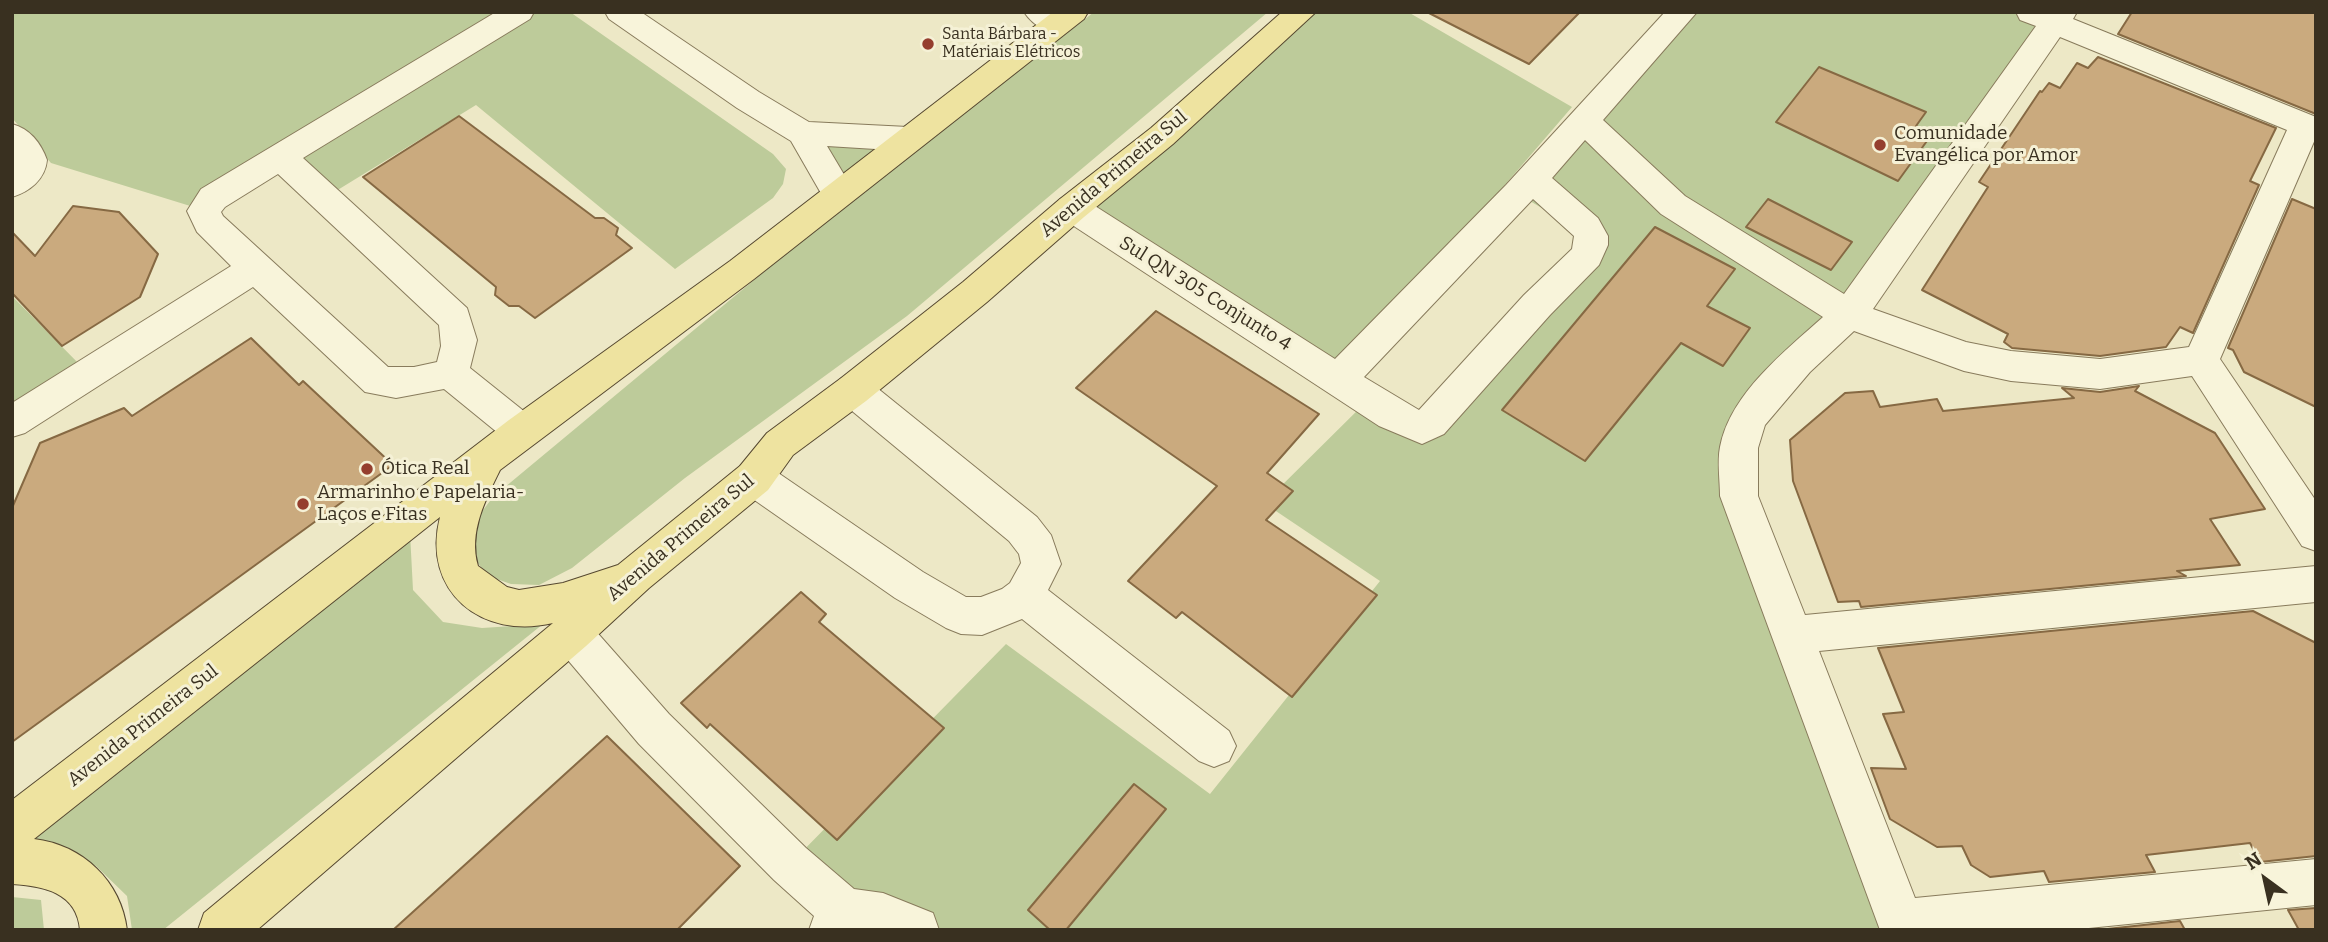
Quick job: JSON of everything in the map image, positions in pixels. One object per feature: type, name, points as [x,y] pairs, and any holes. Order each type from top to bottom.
[{"type":"main road","name":"Avenida Primeira Sul","points":[[221,930],[571,633],[635,575],[754,478],[780,444],[853,390],[975,292],[1072,208],[1163,136],[1301,12]]},
{"type":"main road","name":"Avenida Primeira Sul","points":[[12,828],[523,431],[742,270],[908,139],[1056,16]]},
{"type":"main road","points":[[488,458],[463,509],[455,543],[460,576],[482,593],[509,608],[578,599],[635,575]]},
{"type":"main road","points":[[12,861],[43,863],[68,873],[85,886],[99,906],[104,930]]},
{"type":"street","points":[[450,373],[419,382],[392,384],[378,381],[255,268],[209,223],[204,211],[212,198],[519,12]]},
{"type":"street","points":[[620,12],[748,100],[803,133],[908,139]]},
{"type":"street","points":[[1339,379],[1531,179],[1682,12]]},
{"type":"street","points":[[2201,360],[2310,128],[2049,15],[1849,315],[1772,388],[1748,418],[1739,448],[1739,496],[1903,926],[2316,882]]},
{"type":"street","points":[[1584,120],[1673,205],[1849,315],[1964,356],[2011,366],[2100,374],[2201,360]]},
{"type":"street","points":[[803,133],[838,193]]},
{"type":"street","points":[[12,135],[26,147],[31,164],[30,171],[12,185]]},
{"type":"street","points":[[281,157],[454,318],[461,344],[450,373]]},
{"type":"street","name":"Sul QN 305 Conjunto 4","points":[[1072,208],[1401,421],[1422,428],[1431,423],[1537,305],[1587,256],[1591,236],[1586,227],[1531,179]]},
{"type":"street","points":[[12,422],[255,268]]},
{"type":"street","points":[[2201,360],[2316,534]]},
{"type":"street","points":[[450,373],[523,431]]},
{"type":"street","points":[[754,478],[909,585],[961,615],[982,616],[1024,596],[1041,564],[1037,547],[1023,529],[853,390]]},
{"type":"street","points":[[1790,635],[2316,584]]},
{"type":"street","points":[[1024,596],[1214,746]]},
{"type":"street","points":[[571,633],[632,701],[653,729],[790,864],[840,922],[877,914],[916,930]]},
{"type":"green space","points":[[12,12],[519,12],[200,209],[51,163],[12,118]]},
{"type":"green space","points":[[532,12],[570,12],[773,154],[786,169],[783,184],[773,198],[675,269],[476,105],[336,191],[292,155]]},
{"type":"green space","points":[[1094,12],[1268,12],[907,316],[685,478],[572,568],[539,585],[511,584],[488,576],[470,553],[474,522],[493,497],[819,226]]},
{"type":"green space","points":[[1312,12],[1408,12],[1572,107],[1343,373],[1080,200]]},
{"type":"green space","points":[[1682,12],[2062,12],[1849,315],[1748,418],[1739,496],[1904,930],[855,930],[790,864],[1006,644],[1210,794],[1380,581],[1264,503],[1372,396],[1417,420],[1586,234],[1518,194]]},
{"type":"green space","points":[[808,132],[889,138],[833,182]]},
{"type":"green space","points":[[12,296],[84,369],[12,414]]},
{"type":"green space","points":[[410,533],[413,590],[443,622],[482,628],[543,624],[163,930],[132,930],[127,896],[96,866],[57,845],[20,841]]},
{"type":"green space","points":[[12,897],[41,900],[44,930],[12,930]]},
{"type":"building","points":[[1427,12],[1580,12],[1529,64]]},
{"type":"building","points":[[2132,12],[2316,12],[2316,114],[2118,34]]},
{"type":"building","points":[[2098,57],[2276,128],[2250,181],[2259,185],[2193,333],[2180,327],[2166,347],[2100,356],[2012,348],[2004,342],[2008,334],[1922,290],[1988,187],[1979,182],[2040,91],[2049,83],[2060,88],[2077,63],[2088,68]]},
{"type":"building","points":[[1819,67],[1926,112],[1916,126],[1932,134],[1898,181],[1776,122]]},
{"type":"building","points":[[459,116],[595,218],[604,218],[618,228],[616,235],[632,248],[535,318],[519,306],[509,306],[495,295],[496,287],[363,177]]},
{"type":"building","points":[[1768,199],[1852,242],[1831,270],[1746,227]]},
{"type":"building","points":[[2292,199],[2316,209],[2316,407],[2244,372],[2233,350],[2228,348]]},
{"type":"building","points":[[73,206],[119,212],[158,254],[140,297],[62,346],[12,293],[12,232],[35,256]]},
{"type":"building","points":[[1655,227],[1735,269],[1707,306],[1750,328],[1723,366],[1681,343],[1585,461],[1502,410]]},
{"type":"building","points":[[1156,311],[1319,414],[1267,473],[1293,491],[1266,520],[1377,595],[1292,697],[1182,612],[1176,618],[1128,581],[1217,486],[1076,388]]},
{"type":"building","points":[[251,338],[299,385],[303,381],[393,465],[12,742],[12,508],[40,443],[124,408],[132,416]]},
{"type":"building","points":[[2139,386],[2135,391],[2215,433],[2265,509],[2210,519],[2240,565],[2177,571],[2186,576],[1861,607],[1859,601],[1838,602],[1793,481],[1790,440],[1845,393],[1873,391],[1880,407],[1937,399],[1943,411],[2074,398],[2062,388],[2100,392]]},
{"type":"building","points":[[801,592],[826,614],[819,622],[944,728],[837,840],[710,724],[707,728],[681,703]]},
{"type":"building","points":[[2253,611],[2316,643],[2316,856],[2260,862],[2250,843],[2146,855],[2155,872],[2049,882],[2044,871],[1990,877],[1971,865],[1962,846],[1937,847],[1890,819],[1871,768],[1906,769],[1883,714],[1904,712],[1878,648]]},
{"type":"building","points":[[607,736],[740,866],[677,930],[393,930]]},
{"type":"building","points":[[1134,784],[1166,809],[1066,930],[1050,930],[1028,910]]},
{"type":"building","points":[[2316,908],[2316,930],[2299,930],[2288,910]]},
{"type":"building","points":[[2180,921],[2185,930],[2098,930]]},
{"type":"place","name":"Santa Bárbara - Matériais Elétricos","points":[[928,44]]},
{"type":"place","name":"Comunidade Evangélica por Amor","points":[[1880,145]]},
{"type":"place","name":"Ótica Real","points":[[367,469]]},
{"type":"place","name":"Armarinho e Papelaria- Laços e Fitas","points":[[303,504]]}]
